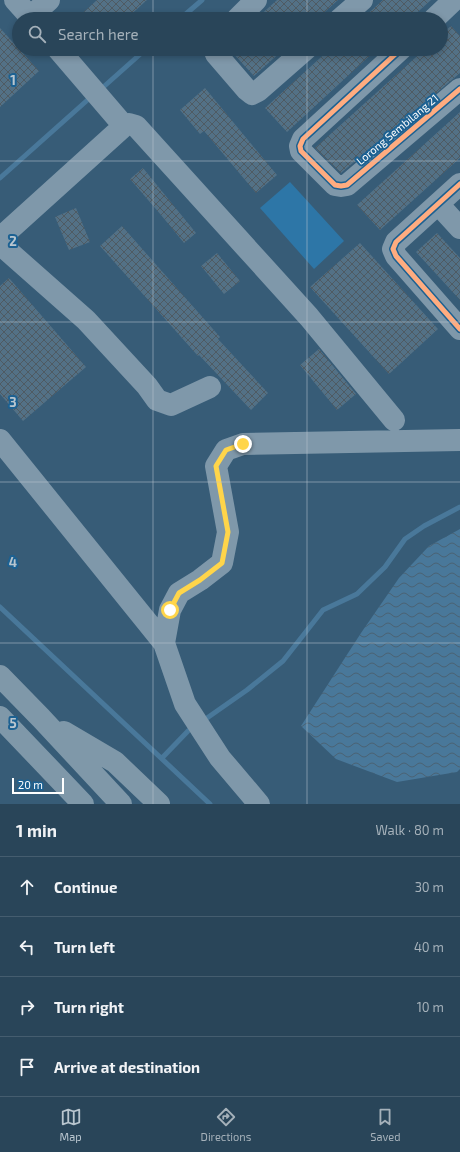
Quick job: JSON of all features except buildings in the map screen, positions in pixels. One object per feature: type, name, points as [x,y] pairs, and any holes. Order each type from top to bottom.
[{"type":"highway","points":[[0,676],[121,804]]},
{"type":"highway","points":[[41,718],[114,762],[159,804]]},
{"type":"highway","points":[[1,720],[25,743],[82,804]]},
{"type":"highway","points":[[25,743],[61,804]]},
{"type":"street","points":[[15,0],[26,12]]},
{"type":"street","points":[[37,12],[49,0]]},
{"type":"street","points":[[244,12],[256,0]]},
{"type":"street","points":[[348,12],[362,0]]},
{"type":"street","points":[[441,12],[454,0]]},
{"type":"street","points":[[64,56],[124,126]]},
{"type":"street","points":[[218,56],[252,94],[258,91],[298,56]]},
{"type":"street","name":"Lorong Sembilang 21","points":[[393,56],[303,139],[300,146],[301,151],[335,185],[348,185],[460,89]]},
{"type":"street","points":[[0,238],[124,126],[129,124],[136,126],[309,317],[394,420]]},
{"type":"street","points":[[460,184],[396,242],[393,249],[396,256],[460,329]]},
{"type":"street","points":[[438,204],[460,228]]},
{"type":"street","points":[[0,244],[86,320],[157,400],[171,405],[210,387]]},
{"type":"street","points":[[0,440],[164,643],[185,704],[220,758],[259,804]]},
{"type":"street","points":[[164,643],[170,610],[179,593],[200,580],[222,563],[228,532],[216,466],[226,450],[243,444],[460,440]]},
{"type":"shaded area","points":[[290,182],[344,241],[314,269],[260,208]]},
{"type":"water","points":[[460,529],[460,769],[457,772],[397,782],[336,759],[301,726],[361,633],[399,578],[429,546]]},
{"type":"waterway","points":[[188,12],[202,0]]},
{"type":"waterway","points":[[100,90],[138,56]]},
{"type":"waterway","points":[[0,178],[92,96]]},
{"type":"waterway","points":[[207,718],[247,690],[283,661],[323,610],[357,594],[385,567],[405,539],[424,526],[460,507]]},
{"type":"waterway","points":[[0,607],[210,804]]},
{"type":"waterway","points":[[162,758],[188,731]]},
{"type":"cycle path","points":[[393,56],[303,139],[300,146],[301,151],[335,185],[347,185],[460,89]]},
{"type":"cycle path","points":[[460,184],[396,242],[393,249],[396,256],[460,329]]},
{"type":"route","points":[[170,610],[179,593],[200,580],[222,563],[228,532],[216,466],[226,450],[243,444]]}]
